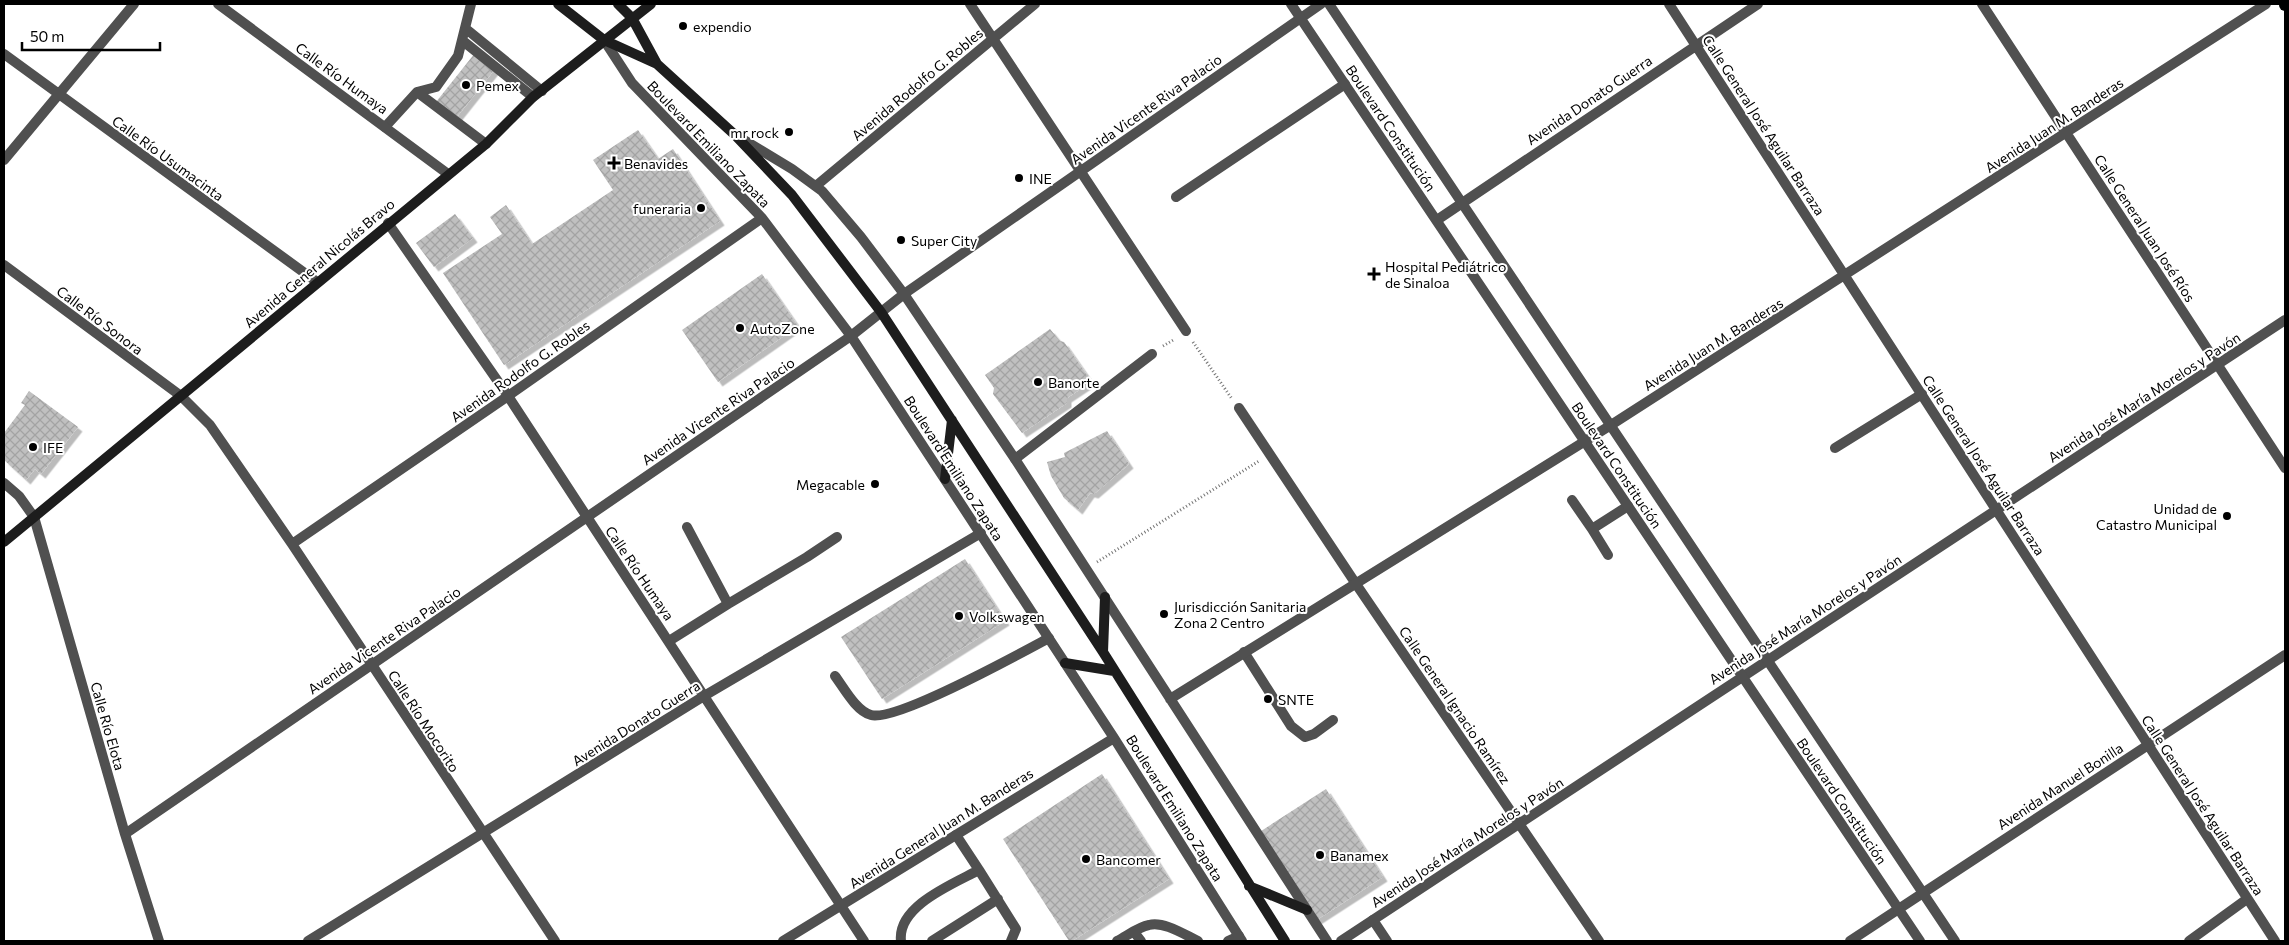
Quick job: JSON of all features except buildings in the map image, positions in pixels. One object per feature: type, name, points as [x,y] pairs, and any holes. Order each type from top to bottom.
[{"type":"main road","name":"Boulevard Emiliano Zapata","points":[[558,4],[604,40],[658,64]]},
{"type":"main road","name":"Boulevard Emiliano Zapata","points":[[618,4],[632,18],[658,64],[735,135],[804,210],[881,312],[1102,652],[1285,941]]},
{"type":"main road","name":"Avenida General Nicolás Bravo","points":[[4,542],[486,144],[533,97],[651,4]]},
{"type":"main road","points":[[945,479],[952,420]]},
{"type":"main road","points":[[1102,652],[1104,597]]},
{"type":"main road","points":[[1065,663],[1114,671]]},
{"type":"main road","points":[[1249,886],[1307,910]]},
{"type":"street","points":[[4,160],[134,4]]},
{"type":"street","name":"Calle Río Humaya","points":[[218,4],[448,174]]},
{"type":"street","points":[[385,127],[417,92],[436,87],[458,56],[471,4]]},
{"type":"street","points":[[970,4],[1186,331]]},
{"type":"street","name":"Avenida Rodolfo G. Robles","points":[[817,186],[1035,4]]},
{"type":"street","name":"Boulevard Constitución","points":[[1291,4],[1920,941]]},
{"type":"street","name":"Avenida Vicente Riva Palacio","points":[[125,834],[851,336],[904,294],[1320,4]]},
{"type":"street","name":"Boulevard Constitución","points":[[1329,4],[1955,941]]},
{"type":"street","name":"Calle General José Aguilar Barraza","points":[[1669,4],[2275,941]]},
{"type":"street","name":"Avenida Donato Guerra","points":[[1437,220],[1758,4]]},
{"type":"street","name":"Calle General Juan José Ríos","points":[[1982,4],[2285,468]]},
{"type":"street","name":"Avenida Juan M. Banderas","points":[[1170,699],[1611,425],[2266,4]]},
{"type":"street","points":[[465,28],[542,91]]},
{"type":"street","name":"Boulevard Emiliano Zapata","points":[[604,40],[632,83],[762,218],[851,336],[1050,638],[1240,938]]},
{"type":"street","points":[[463,41],[533,97]]},
{"type":"street","name":"Calle Río Usumacinta","points":[[4,54],[317,282]]},
{"type":"street","points":[[1176,197],[1345,84]]},
{"type":"street","points":[[417,92],[486,144]]},
{"type":"street","name":"Boulevard Emiliano Zapata","points":[[735,135],[817,186],[861,237],[904,294],[1014,458],[1327,941]]},
{"type":"street","name":"Avenida Rodolfo G. Robles","points":[[292,544],[762,218]]},
{"type":"street","name":"Calle Río Humaya","points":[[388,223],[508,396],[864,941]]},
{"type":"street","name":"Calle Río Sonora","points":[[4,265],[180,396]]},
{"type":"street","name":"Avenida José María Morelos y Pavón","points":[[1341,941],[2285,320]]},
{"type":"street","points":[[1014,458],[1152,354]]},
{"type":"street","points":[[1835,448],[1922,394]]},
{"type":"street","name":"Calle Río Mocorito","points":[[180,396],[210,425],[292,544],[555,941]]},
{"type":"street","name":"Calle General Ignacio Ramírez","points":[[1238,408],[1599,941]]},
{"type":"street","name":"Calle Río Elota","points":[[4,483],[19,496],[34,517],[125,834],[159,941]]},
{"type":"street","points":[[1572,500],[1608,556]]},
{"type":"street","points":[[1592,529],[1628,506]]},
{"type":"street","points":[[687,527],[728,604]]},
{"type":"street","name":"Avenida Donato Guerra","points":[[308,941],[704,696],[981,533]]},
{"type":"street","points":[[669,642],[837,537]]},
{"type":"street","points":[[835,676],[861,709],[871,715],[880,716],[901,711],[968,681],[1050,638]]},
{"type":"street","points":[[1244,652],[1298,734],[1305,737],[1314,734],[1334,720]]},
{"type":"street","name":"Avenida Manuel Bonilla","points":[[1850,941],[2285,655]]},
{"type":"street","name":"Avenida General Juan M. Banderas","points":[[783,941],[1114,738]]},
{"type":"street","points":[[956,835],[998,898],[1016,929],[1012,941]]},
{"type":"street","points":[[901,941],[904,921],[914,908],[979,870]]},
{"type":"street","points":[[932,941],[998,898]]},
{"type":"street","points":[[2189,941],[2247,899]]},
{"type":"street","points":[[1373,920],[1388,941]]},
{"type":"street","points":[[1117,941],[1148,925],[1154,924],[1186,938],[1198,941]]},
{"type":"street","points":[[1134,932],[1140,941]]},
{"type":"street","points":[[1228,941],[1240,938]]},
{"type":"path","points":[[1152,354],[1186,331],[1238,408]]},
{"type":"path","points":[[1086,569],[1269,455]]},
{"type":"place","name":"expendio","points":[[683,26]]},
{"type":"place","name":"Pemex","points":[[466,85]]},
{"type":"place","name":"mr rock","points":[[789,132]]},
{"type":"place","name":"Benavides","points":[[614,163]]},
{"type":"place","name":"INE","points":[[1019,178]]},
{"type":"place","name":"funeraria","points":[[701,208]]},
{"type":"place","name":"Super City","points":[[901,240]]},
{"type":"place","name":"Hospital Pediátrico de Sinaloa","points":[[1374,274]]},
{"type":"place","name":"AutoZone","points":[[740,328]]},
{"type":"place","name":"Banorte","points":[[1038,382]]},
{"type":"place","name":"IFE","points":[[33,447]]},
{"type":"place","name":"Megacable","points":[[875,484]]},
{"type":"place","name":"Unidad de Catastro Municipal","points":[[2227,516]]},
{"type":"place","name":"Jurisdicción Sanitaria Zona 2 Centro","points":[[1164,614]]},
{"type":"place","name":"Volkswagen","points":[[959,616]]},
{"type":"place","name":"SNTE","points":[[1268,699]]},
{"type":"place","name":"Banamex","points":[[1320,855]]},
{"type":"place","name":"Bancomer","points":[[1086,859]]}]
